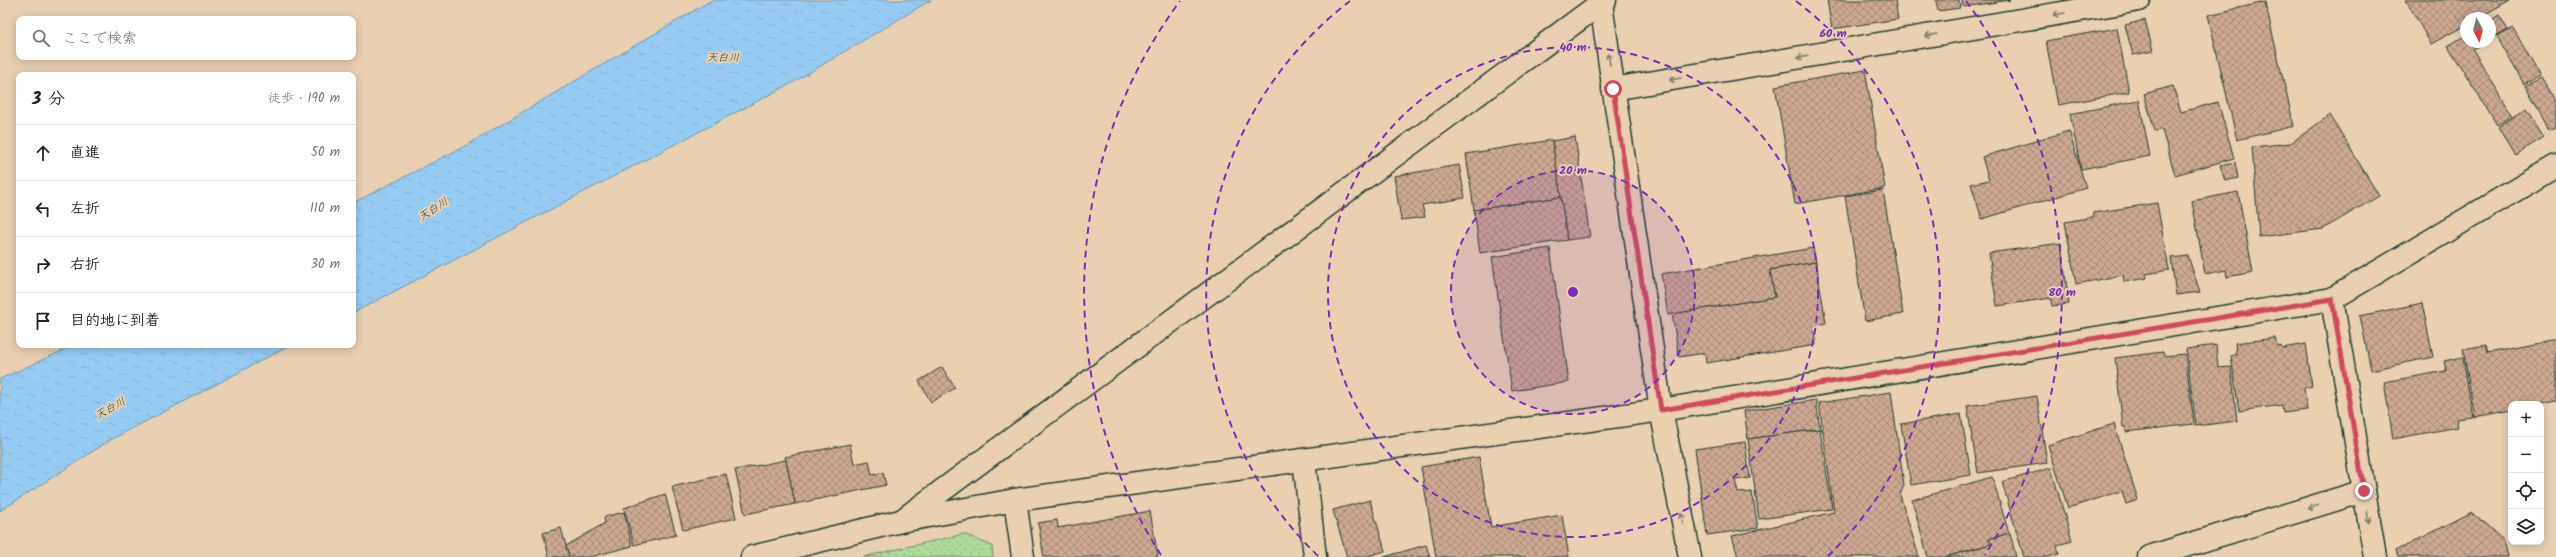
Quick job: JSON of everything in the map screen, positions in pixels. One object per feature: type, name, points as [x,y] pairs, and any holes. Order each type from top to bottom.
[{"type":"street","points":[[1613,89],[2139,0]]},
{"type":"street","points":[[901,521],[1603,2],[1613,89],[1661,410],[1690,557]]},
{"type":"street","points":[[752,557],[901,521],[1015,500],[1661,410],[2332,299],[2556,166]]},
{"type":"street","points":[[2332,299],[2375,557]]},
{"type":"street","points":[[1304,460],[1315,557]]},
{"type":"street","points":[[2149,557],[2364,491]]},
{"type":"street","points":[[1015,500],[1023,557]]},
{"type":"green space","points":[[964,534],[992,546],[993,557],[863,557]]},
{"type":"water","name":"天白川","points":[[712,0],[931,0],[790,84],[356,311],[356,201],[467,145]]},
{"type":"water","name":"天白川","points":[[68,348],[285,348],[112,439],[0,511],[0,379]]},
{"type":"building","points":[[1827,0],[1895,0],[1898,19],[1832,29]]},
{"type":"building","points":[[1936,0],[1959,0],[1960,8],[1938,11]]},
{"type":"building","points":[[1962,0],[2010,0],[1963,7]]},
{"type":"building","points":[[2406,0],[2510,0],[2489,12],[2460,12],[2460,28],[2431,44]]},
{"type":"building","points":[[2265,2],[2294,126],[2237,140],[2208,15]]},
{"type":"building","points":[[2499,15],[2508,30],[2496,37],[2496,17]]},
{"type":"building","points":[[2145,20],[2153,51],[2133,55],[2125,25]]},
{"type":"building","points":[[2117,28],[2129,92],[2058,105],[2046,41]]},
{"type":"building","points":[[2513,28],[2540,76],[2524,84],[2497,37]]},
{"type":"building","points":[[2460,39],[2460,48],[2476,48],[2473,50],[2513,116],[2497,125],[2448,46]]},
{"type":"building","points":[[1865,70],[1885,188],[1795,204],[1775,86]]},
{"type":"building","points":[[2541,78],[2556,103],[2556,127],[2550,130],[2525,86]]},
{"type":"building","points":[[2173,86],[2181,112],[2218,102],[2234,158],[2175,175],[2162,130],[2155,131],[2144,94]]},
{"type":"building","points":[[2139,100],[2150,156],[2081,169],[2070,114]]},
{"type":"building","points":[[2526,109],[2544,137],[2515,155],[2498,127]]},
{"type":"building","points":[[2330,115],[2379,196],[2323,229],[2259,237],[2252,147],[2291,143]]},
{"type":"building","points":[[2069,131],[2086,188],[1982,219],[1971,184],[1989,180],[1982,157]]},
{"type":"building","points":[[1575,137],[1590,237],[1567,240],[1552,141]]},
{"type":"building","points":[[1552,140],[1561,197],[1474,210],[1466,154]]},
{"type":"building","points":[[2235,162],[2238,178],[2225,181],[2220,165]]},
{"type":"building","points":[[1459,165],[1465,198],[1422,205],[1425,217],[1401,220],[1394,176]]},
{"type":"building","points":[[1883,190],[1903,314],[1865,321],[1845,196]]},
{"type":"building","points":[[2238,192],[2253,272],[2227,277],[2226,270],[2205,274],[2192,201]]},
{"type":"building","points":[[1561,197],[1567,240],[1480,253],[1474,210]]},
{"type":"building","points":[[2157,203],[2169,270],[2146,274],[2147,278],[2124,282],[2123,275],[2076,284],[2065,222],[2093,217],[2093,213]]},
{"type":"building","points":[[2061,243],[2069,304],[2052,306],[2051,298],[1997,306],[1989,253]]},
{"type":"building","points":[[1550,248],[1569,382],[1512,391],[1492,257]]},
{"type":"building","points":[[1813,248],[1816,262],[1770,270],[1775,297],[1668,315],[1661,274]]},
{"type":"building","points":[[2188,256],[2200,292],[2176,295],[2171,258]]},
{"type":"building","points":[[1816,262],[1826,323],[1813,326],[1816,345],[1706,363],[1705,353],[1679,357],[1672,314],[1775,297],[1770,270]]},
{"type":"building","points":[[2422,303],[2433,357],[2371,370],[2360,316]]},
{"type":"building","points":[[2275,338],[2277,346],[2281,345],[2282,348],[2306,344],[2312,386],[2304,388],[2307,410],[2283,413],[2282,405],[2239,411],[2231,356],[2236,354],[2235,343]]},
{"type":"building","points":[[2556,340],[2556,402],[2544,404],[2544,401],[2508,401],[2508,411],[2475,417],[2463,349],[2486,345],[2488,353]]},
{"type":"building","points":[[2216,345],[2218,368],[2231,367],[2237,421],[2196,426],[2186,349]]},
{"type":"building","points":[[2163,352],[2164,356],[2185,354],[2194,424],[2126,432],[2126,427],[2123,427],[2115,358]]},
{"type":"building","points":[[2463,357],[2473,417],[2456,419],[2458,427],[2393,439],[2384,382],[2446,371],[2444,361]]},
{"type":"building","points":[[942,367],[955,388],[931,402],[919,381]]},
{"type":"building","points":[[1891,392],[1904,485],[1900,495],[1919,557],[1738,557],[1732,536],[1834,512],[1819,403]]},
{"type":"building","points":[[2037,396],[2047,463],[1978,473],[1967,406]]},
{"type":"building","points":[[1816,400],[1820,429],[1748,439],[1744,411]]},
{"type":"building","points":[[1961,414],[1971,475],[1911,485],[1901,424]]},
{"type":"building","points":[[2114,424],[2138,500],[2126,504],[2122,491],[2068,508],[2048,445]]},
{"type":"building","points":[[1820,429],[1832,509],[1759,519],[1748,439]]},
{"type":"building","points":[[1745,442],[1750,478],[1735,480],[1738,493],[1752,492],[1758,528],[1707,535],[1695,449]]},
{"type":"building","points":[[850,444],[854,464],[869,461],[872,475],[883,473],[886,485],[795,504],[785,457]]},
{"type":"building","points":[[1479,457],[1491,527],[1562,515],[1569,557],[1436,557],[1421,467]]},
{"type":"building","points":[[786,460],[795,504],[745,514],[735,470]]},
{"type":"building","points":[[2051,468],[2072,541],[2057,545],[2059,554],[2048,557],[2024,557],[2002,482]]},
{"type":"building","points":[[726,474],[736,518],[683,530],[672,487]]},
{"type":"building","points":[[1992,477],[2009,533],[1989,539],[1991,544],[1945,557],[1928,557],[1912,500]]},
{"type":"building","points":[[665,494],[676,535],[634,545],[624,508]]},
{"type":"building","points":[[1370,500],[1385,551],[1364,557],[1347,557],[1333,510]]},
{"type":"building","points":[[1150,511],[1158,557],[1044,557],[1038,523],[1057,520],[1058,528]]},
{"type":"building","points":[[624,512],[632,546],[590,557],[569,557],[566,546],[605,523],[604,517]]},
{"type":"building","points":[[2472,512],[2504,541],[2508,557],[2398,557],[2396,551]]},
{"type":"building","points":[[561,528],[569,557],[549,557],[543,533]]},
{"type":"building","points":[[2010,533],[2016,557],[1945,557],[1991,544],[1989,539]]},
{"type":"building","points":[[1426,545],[1430,557],[1384,557]]},
{"type":"route","points":[[1613,89],[1661,410],[2332,299],[2364,491]]}]
